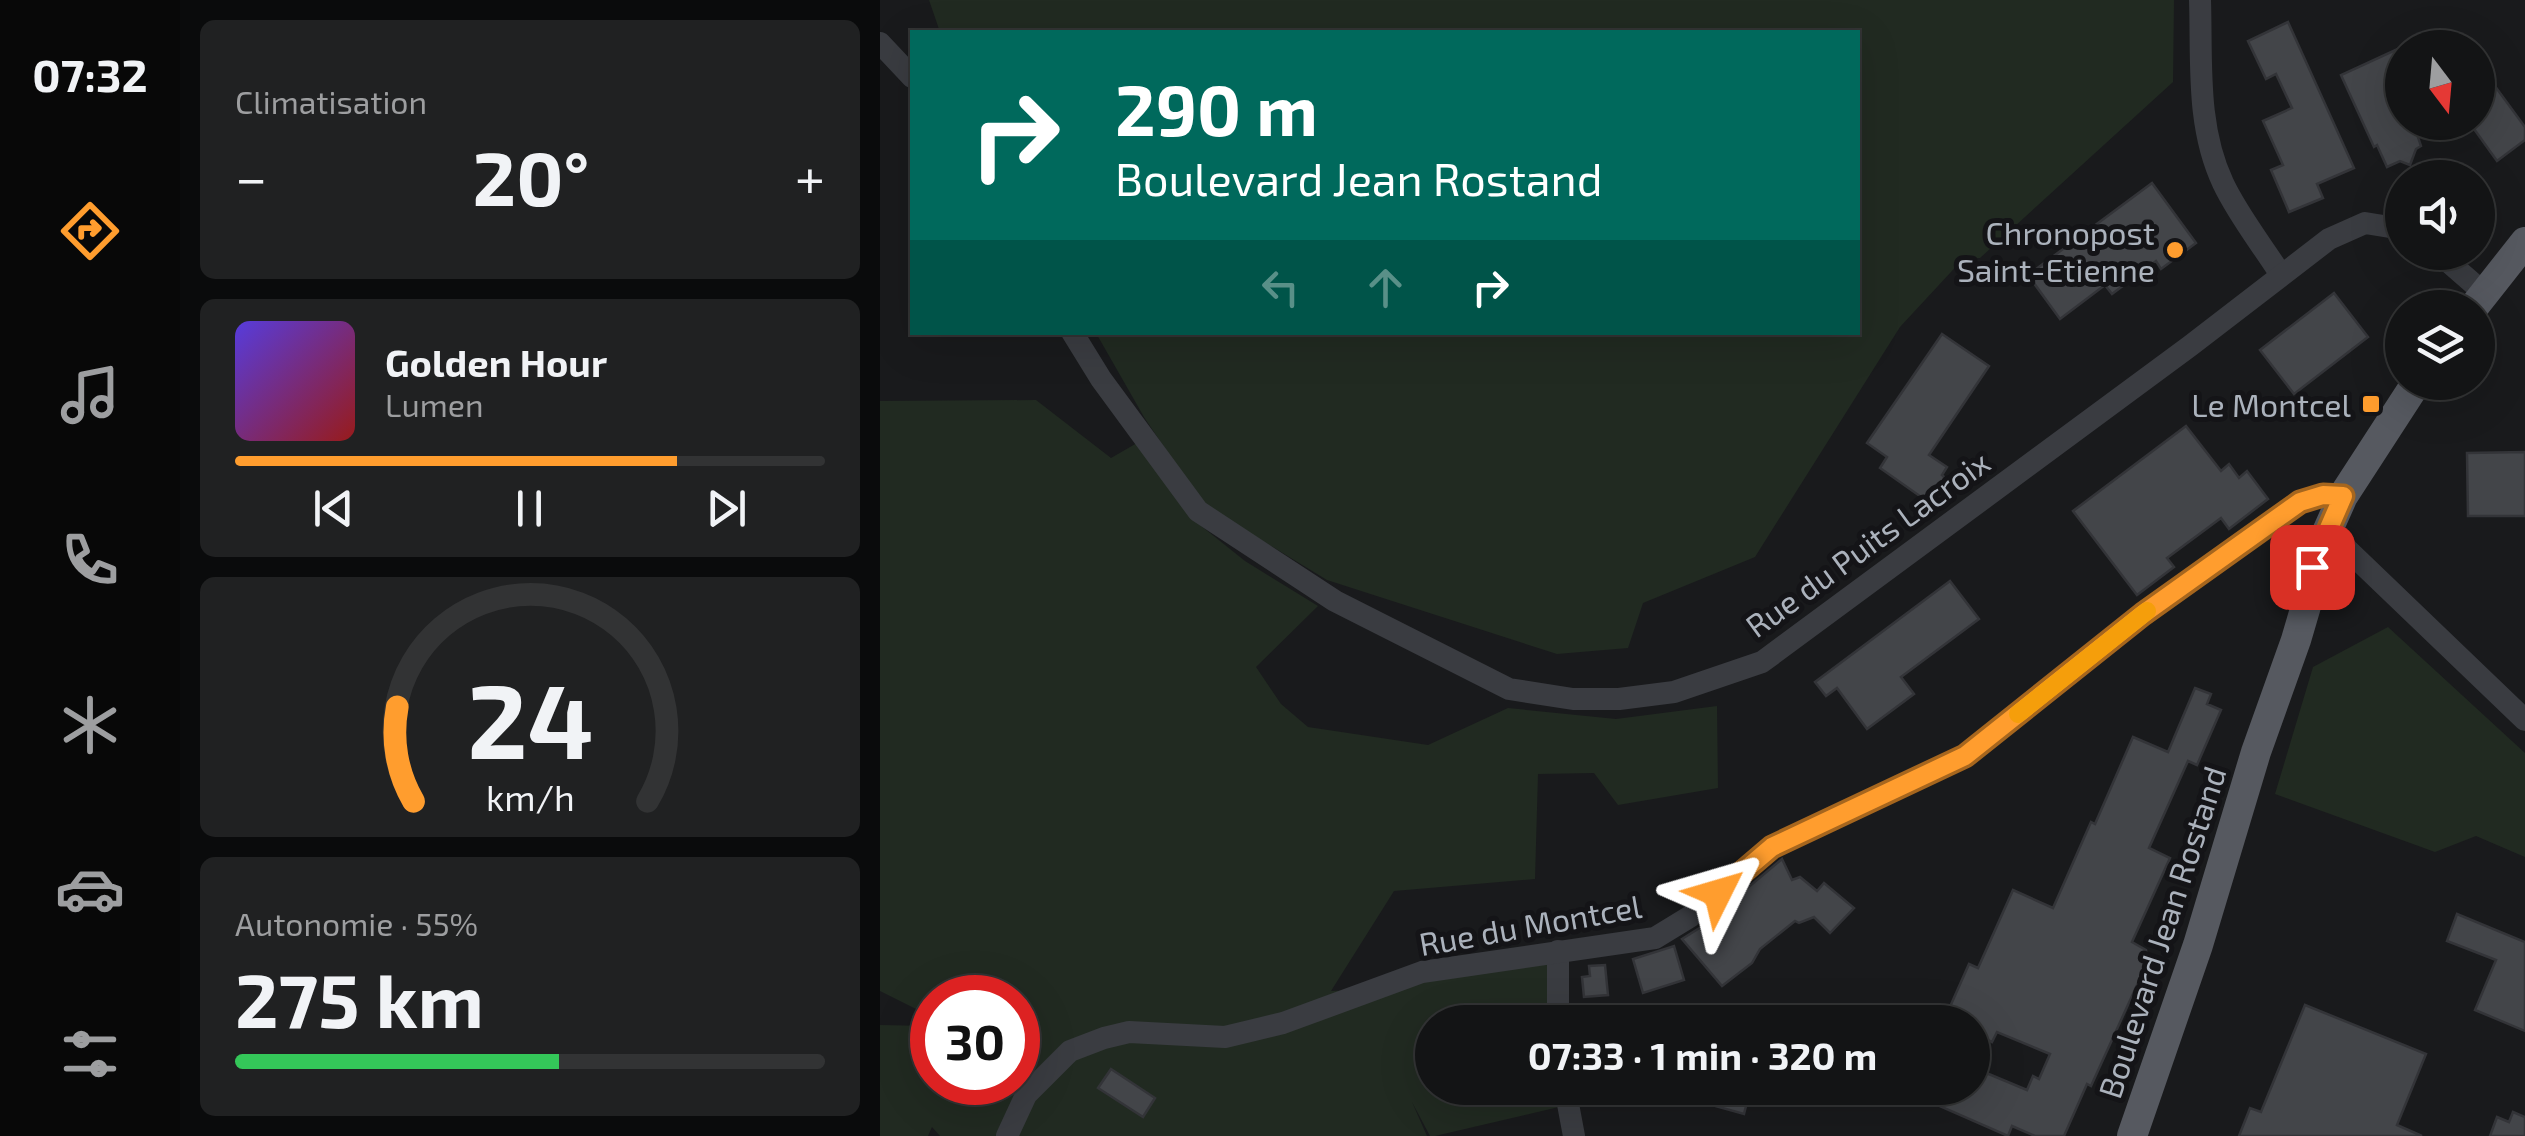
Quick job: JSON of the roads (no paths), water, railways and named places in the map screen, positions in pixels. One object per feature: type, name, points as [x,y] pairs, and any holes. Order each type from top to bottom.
[{"type":"main road","points":[[2486,290],[2525,242]]},
{"type":"main road","name":"Boulevard Jean Rostand","points":[[2131,1135],[2198,946],[2328,531],[2343,496],[2405,400]]},
{"type":"street","points":[[2200,0],[2204,119],[2212,154],[2224,186],[2281,275]]},
{"type":"street","points":[[880,43],[910,76]]},
{"type":"street","name":"Rue du Puits Lacroix","points":[[1074,335],[1100,378],[1198,511],[1214,522],[1336,601],[1509,688],[1573,699],[1618,698],[1674,692],[1762,662],[2190,346],[2329,238],[2365,223],[2385,226]]},
{"type":"street","points":[[2452,270],[2469,290]]},
{"type":"street","name":"Rue du Montcel","points":[[1007,1136],[1026,1096],[1048,1073],[1070,1051],[1104,1038],[1129,1032],[1225,1038],[1283,1023],[1422,972],[1655,938],[1691,916],[1772,847],[1965,756],[2143,614],[2300,502],[2323,495],[2343,496]]},
{"type":"street","points":[[2328,531],[2525,720]]},
{"type":"street","points":[[1558,951],[1558,1005]]},
{"type":"street","points":[[1568,1105],[1574,1136]]},
{"type":"place","name":"Chronopost Saint-Etienne","points":[[2175,250]]},
{"type":"place","name":"Le Montcel","points":[[2371,404]]}]
